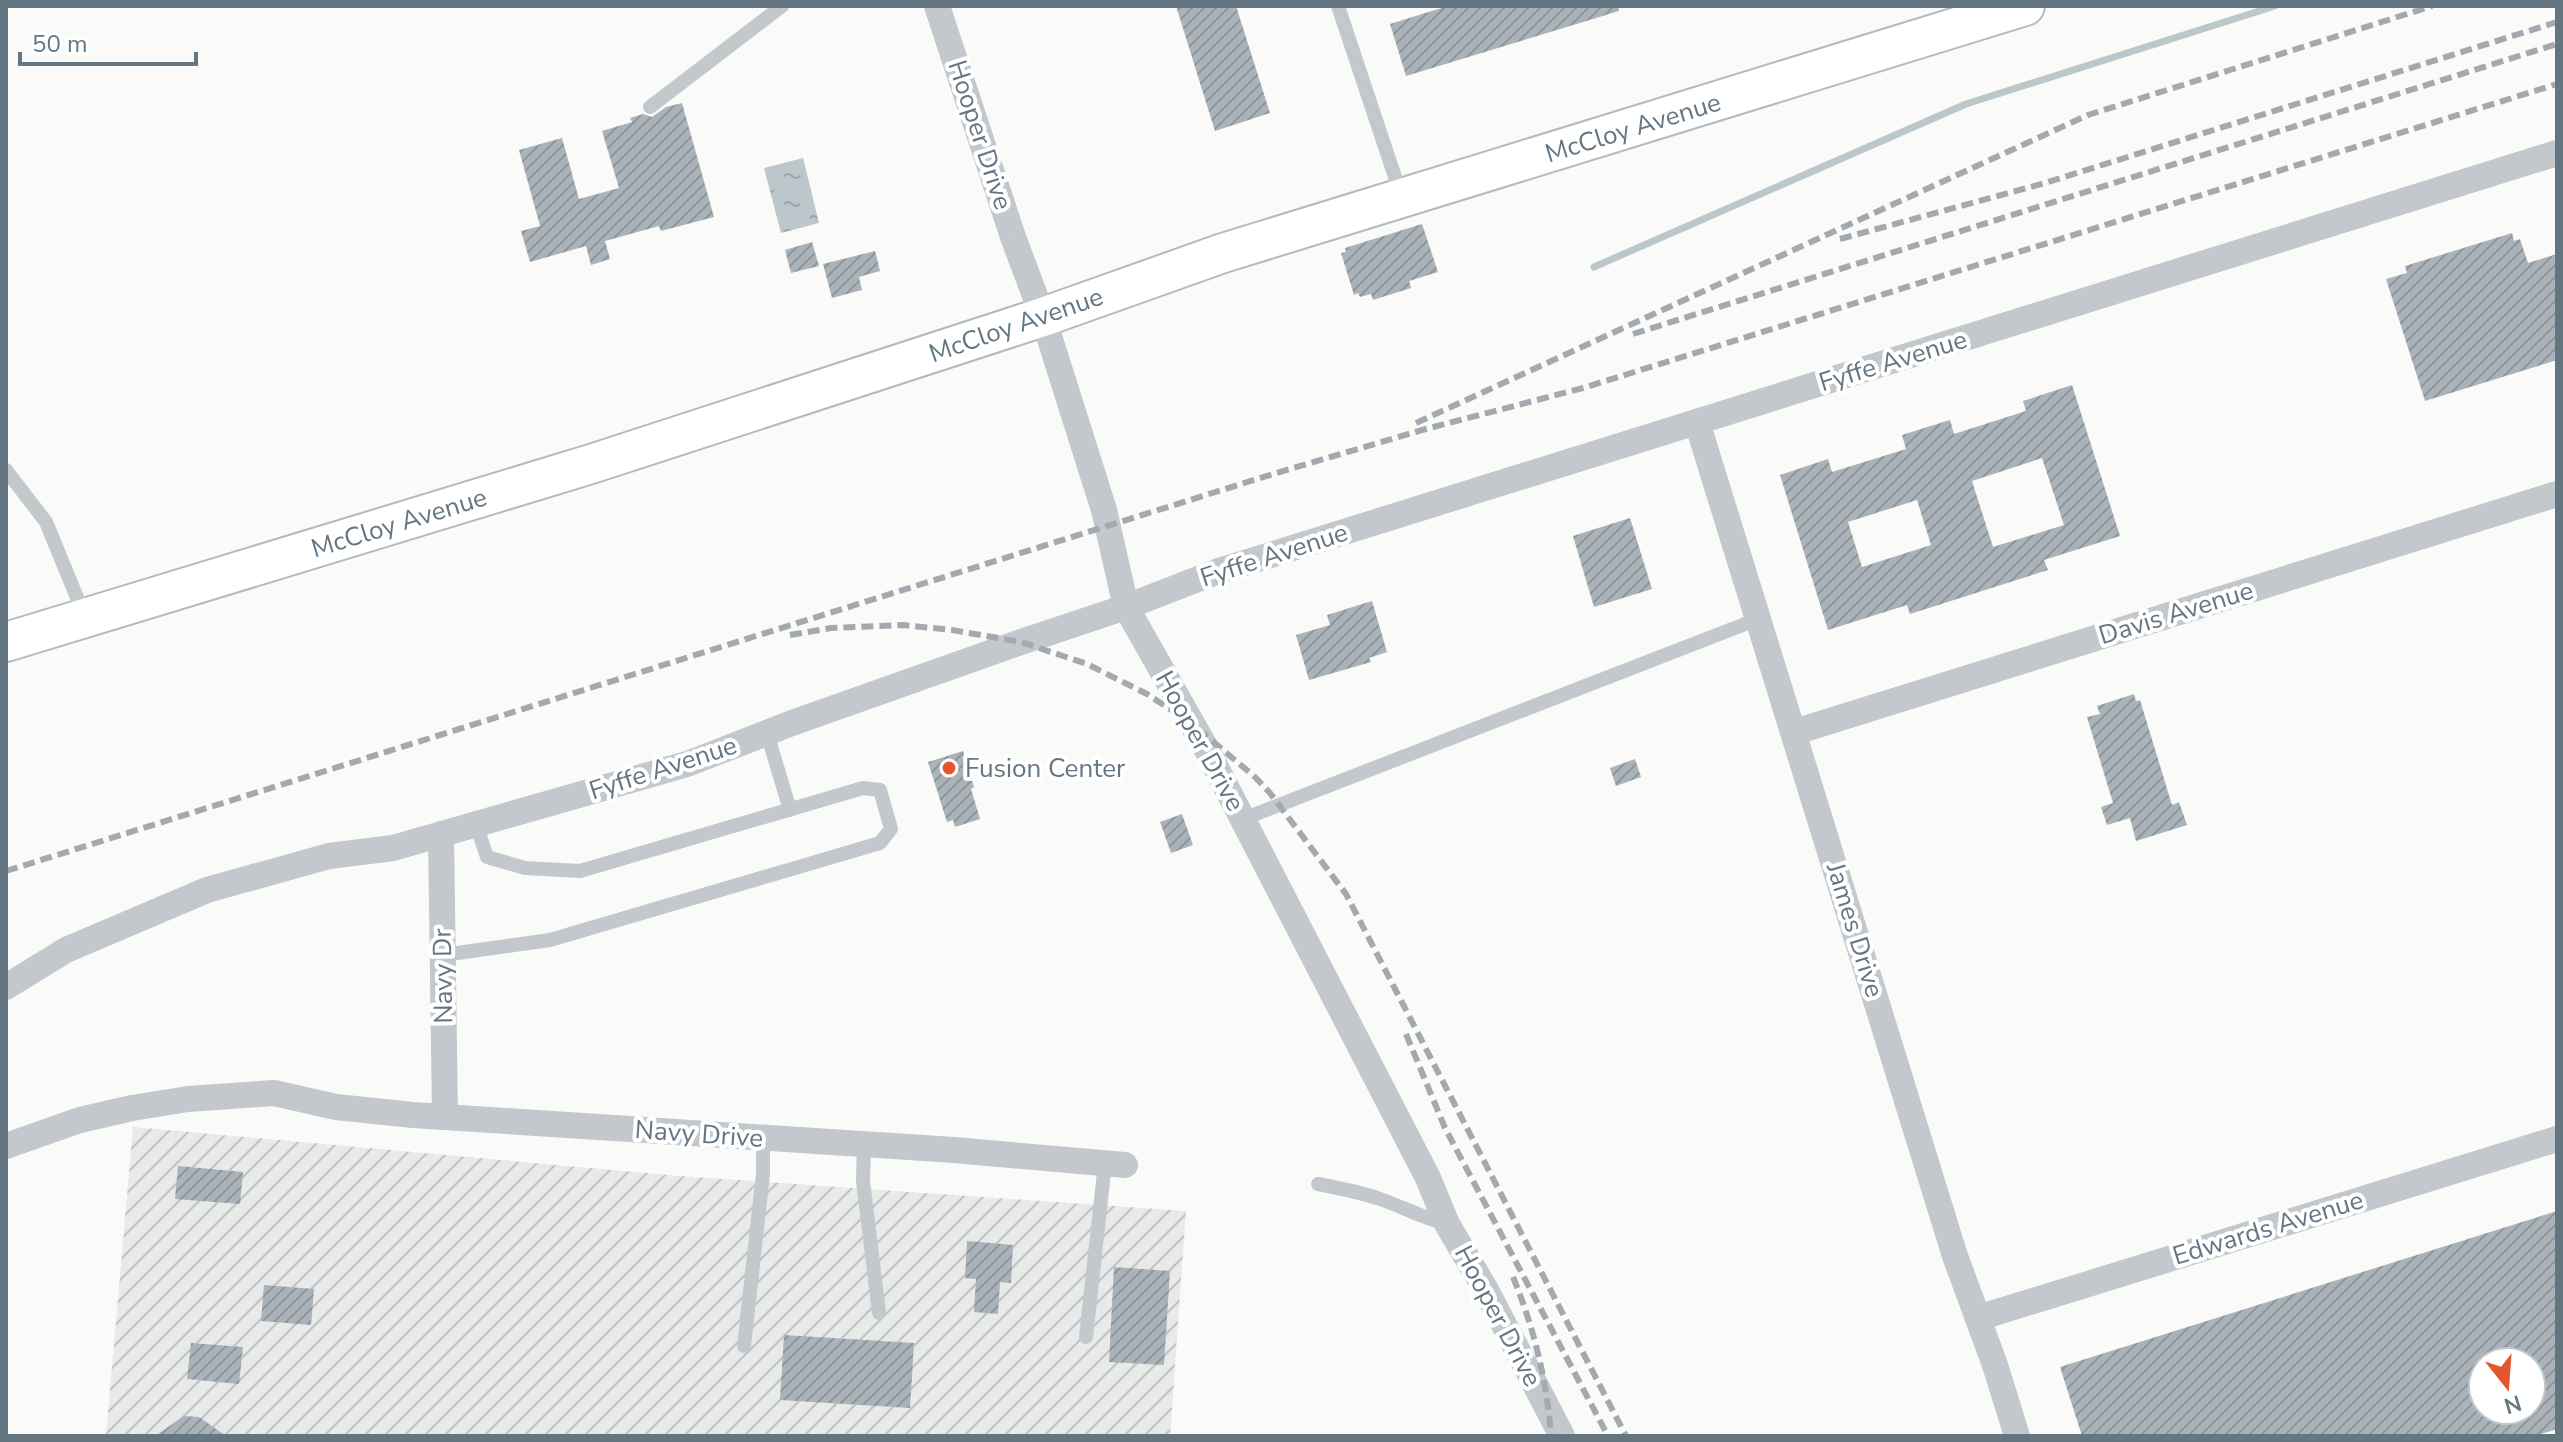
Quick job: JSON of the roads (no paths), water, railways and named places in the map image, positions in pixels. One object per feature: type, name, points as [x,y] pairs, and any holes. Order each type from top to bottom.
[{"type":"street","name":"Hooper Drive","points":[[937,6],[1013,237],[1043,317],[1104,510],[1126,607],[1207,750],[1428,1178],[1447,1224],[1486,1290],[1562,1436]]},
{"type":"street","name":"McCloy Avenue","points":[[6,642],[591,464],[1043,317],[1223,253],[2025,6]]},
{"type":"street","name":"Fyffe Avenue","points":[[6,987],[66,950],[207,890],[329,856],[393,848],[687,764],[1216,572],[2557,153]]},
{"type":"street","name":"James Drive","points":[[1697,422],[1955,1256],[2017,1436]]},
{"type":"street","name":"Davis Avenue","points":[[1795,732],[2557,494]]},
{"type":"street","name":"Navy Dr","points":[[441,834],[445,1117]]},
{"type":"street","name":"Navy Drive","points":[[6,1146],[80,1120],[132,1108],[188,1099],[274,1093],[336,1107],[445,1117],[1115,1164]]},
{"type":"street","name":"Edwards Avenue","points":[[1978,1318],[2557,1139]]},
{"type":"lane","points":[[650,107],[782,6]]},
{"type":"lane","points":[[1338,6],[1403,199]]},
{"type":"lane","points":[[6,470],[46,522],[85,618]]},
{"type":"lane","points":[[1243,819],[1758,619]]},
{"type":"lane","points":[[767,733],[790,810]]},
{"type":"lane","points":[[443,955],[550,940],[880,843],[891,829],[880,790],[863,788],[580,871],[525,868],[487,857],[476,824]]},
{"type":"lane","points":[[744,1346],[763,1174],[763,1138]]},
{"type":"lane","points":[[864,1144],[863,1181],[879,1313]]},
{"type":"lane","points":[[1086,1337],[1115,1164]]},
{"type":"lane","points":[[1318,1184],[1355,1191],[1423,1218],[1447,1224]]},
{"type":"water","points":[[803,158],[819,223],[781,233],[764,168]]},
{"type":"waterway","points":[[1594,267],[1966,104],[2275,6]]},
{"type":"railway","points":[[1416,423],[2088,115],[2432,6]]},
{"type":"railway","points":[[1840,239],[2045,183],[2557,22]]},
{"type":"railway","points":[[1633,334],[2557,44]]},
{"type":"railway","points":[[6,871],[1273,474],[1422,430],[1583,388],[2557,84]]},
{"type":"railway","points":[[790,635],[831,628],[903,625],[1021,642],[1087,664],[1147,694],[1191,723],[1255,777],[1346,894],[1626,1436]]},
{"type":"railway","points":[[1406,1034],[1445,1128],[1608,1436]]},
{"type":"railway","points":[[1513,1277],[1538,1355],[1551,1436]]},
{"type":"place","name":"Fusion Center","points":[[949,768]]}]
